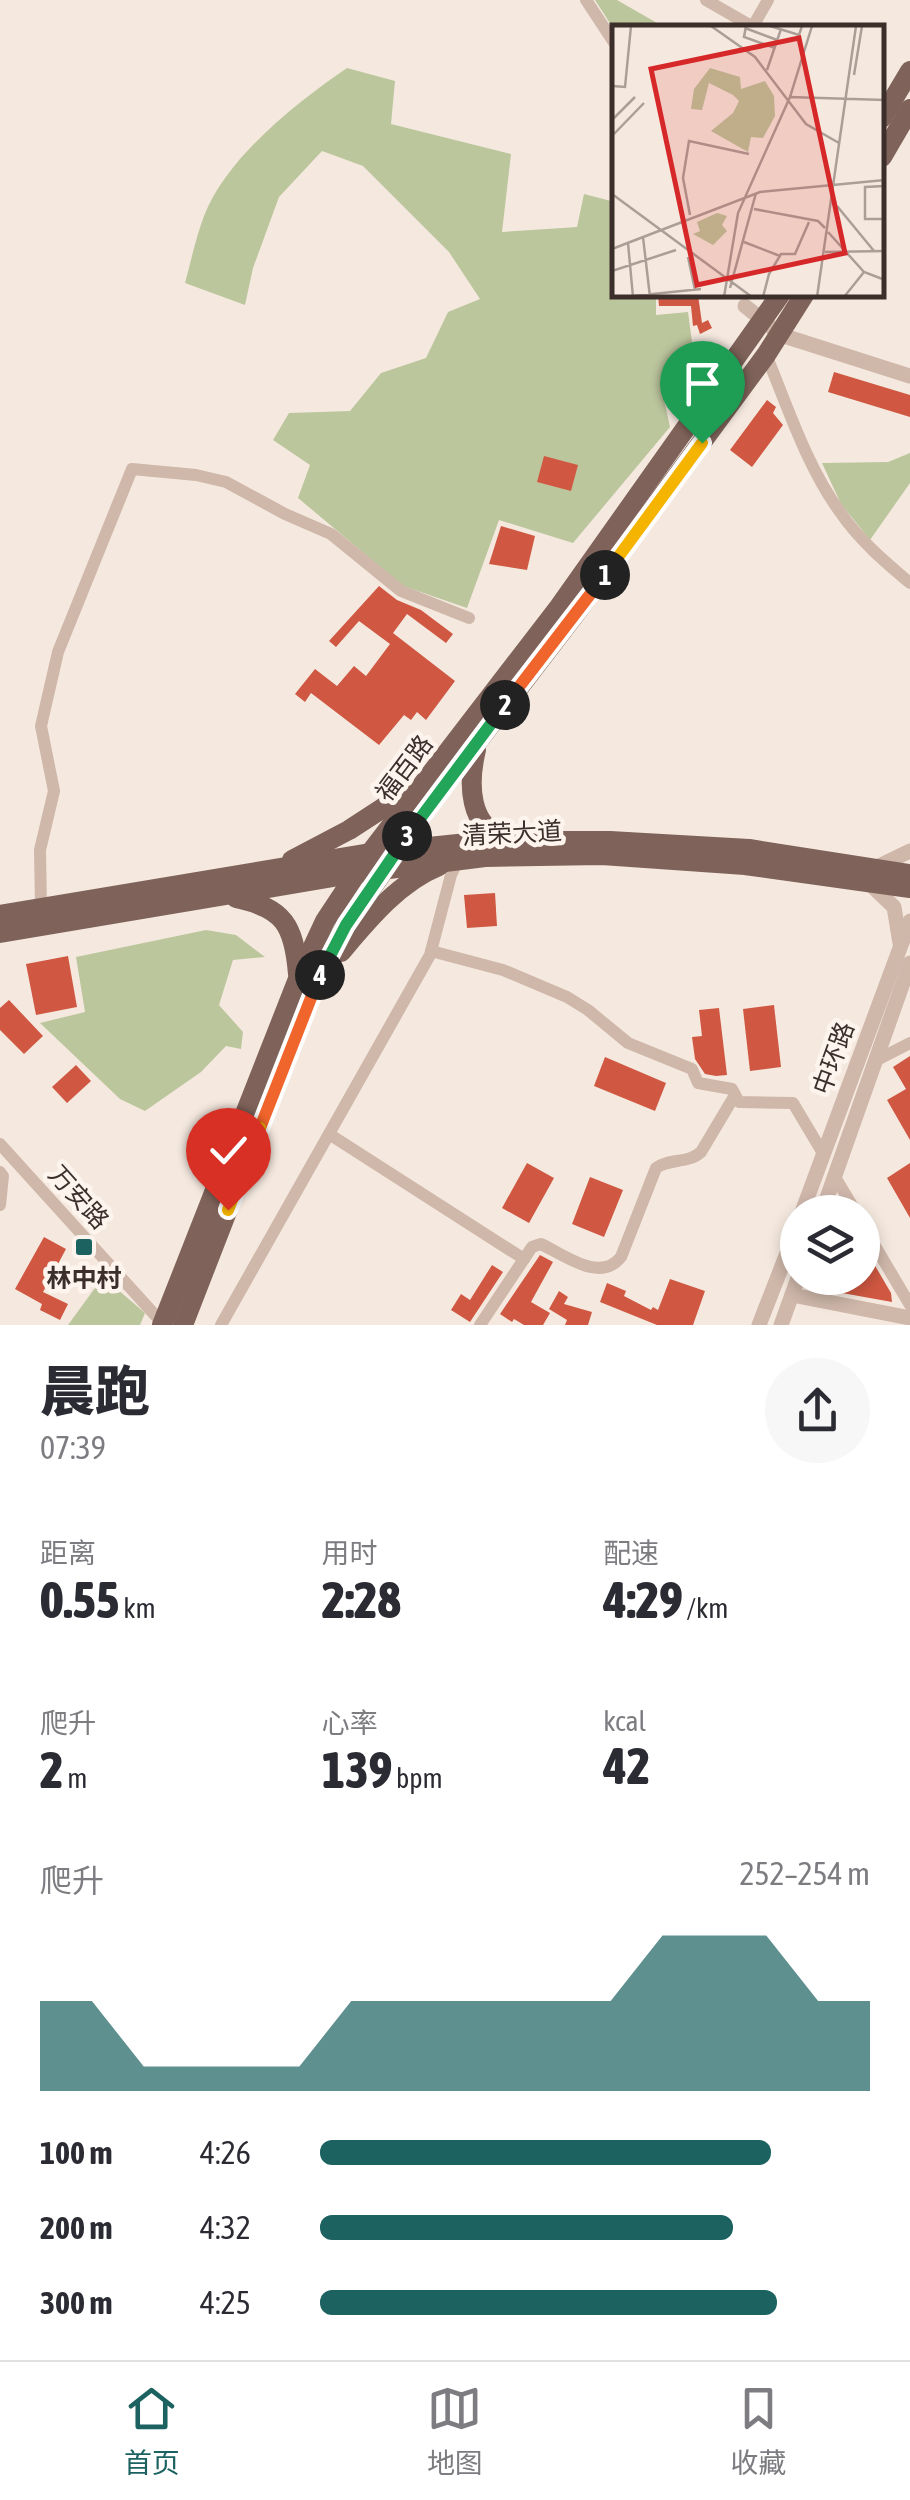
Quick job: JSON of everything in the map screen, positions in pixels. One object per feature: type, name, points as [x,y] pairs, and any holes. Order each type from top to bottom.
[{"type":"main road","points":[[885,113],[910,71]]},
{"type":"main road","points":[[885,152],[910,109]]},
{"type":"main road","name":"福百路","points":[[308,980],[346,925],[376,862],[433,770],[559,607],[778,298]]},
{"type":"main road","name":"福百路","points":[[376,862],[396,851],[574,617],[766,356],[802,298]]},
{"type":"main road","points":[[481,737],[471,771],[472,800],[480,821],[493,835],[513,841]]},
{"type":"main road","points":[[260,874],[349,830],[404,796],[433,770]]},
{"type":"main road","name":"清荣大道","points":[[396,851],[513,841],[610,840],[750,850],[910,888]]},
{"type":"main road","name":"清荣大道","points":[[0,914],[260,874],[376,862],[602,855],[871,876],[910,874]]},
{"type":"main road","points":[[224,896],[259,903],[278,913],[308,980],[384,904],[432,869],[457,860]]},
{"type":"main road","name":"清荣大道","points":[[0,933],[357,874],[376,862]]},
{"type":"main road","name":"福百路","points":[[168,1325],[308,980],[325,921],[357,874]]},
{"type":"street","points":[[586,0],[612,39]]},
{"type":"street","points":[[706,0],[749,25]]},
{"type":"street","points":[[753,25],[768,0]]},
{"type":"street","points":[[743,300],[760,327],[766,356],[807,452],[840,512],[880,558],[910,583]]},
{"type":"street","points":[[760,327],[910,376]]},
{"type":"street","points":[[41,908],[40,850],[54,792],[41,726],[49,680],[132,469],[226,482],[331,534],[401,591],[469,618]]},
{"type":"street","points":[[900,948],[894,907],[871,876],[910,851]]},
{"type":"street","points":[[220,1325],[431,951],[457,860]]},
{"type":"street","name":"中环路","points":[[809,1195],[910,920]]},
{"type":"street","points":[[431,951],[502,970],[567,997],[628,1043],[692,1069],[698,1083],[732,1089],[739,1102],[794,1103],[824,1155]]},
{"type":"street","name":"中环路","points":[[828,1195],[910,963]]},
{"type":"street","points":[[877,1060],[910,1043]]},
{"type":"street","points":[[480,1325],[532,1247],[541,1244],[587,1266],[612,1268],[621,1257],[656,1168],[694,1158],[701,1152],[735,1095]]},
{"type":"street","points":[[330,1134],[524,1260]]},
{"type":"street","name":"万安路","points":[[0,1144],[168,1325]]},
{"type":"street","points":[[0,1172],[0,1204]]},
{"type":"street","points":[[835,1177],[846,1195]]},
{"type":"street","points":[[880,1255],[910,1306]]},
{"type":"street","points":[[759,1325],[780,1271]]},
{"type":"street","points":[[781,1325],[792,1295],[910,1318]]},
{"type":"green space","points":[[595,0],[617,0],[661,25],[612,25]]},
{"type":"green space","points":[[347,68],[395,81],[391,124],[511,154],[502,232],[577,227],[584,194],[612,201],[612,298],[656,298],[656,315],[688,312],[693,349],[662,390],[670,427],[573,543],[499,520],[467,608],[403,586],[298,498],[310,465],[273,440],[289,413],[350,411],[381,373],[426,358],[448,312],[480,299],[449,252],[363,166],[322,151],[279,197],[253,268],[245,305],[185,283],[204,216],[215,194],[246,152],[306,98]]},
{"type":"green space","points":[[910,453],[910,483],[870,540],[841,504],[822,463],[888,462]]},
{"type":"green space","points":[[206,930],[236,935],[265,957],[233,960],[219,1005],[243,1032],[241,1049],[226,1046],[201,1072],[145,1111],[120,1099],[40,1023],[85,1012],[76,957]]},
{"type":"green space","points":[[103,1277],[145,1313],[140,1325],[68,1325]]},
{"type":"building","points":[[658,298],[698,298],[702,323],[708,320],[712,328],[700,334],[697,325],[693,326],[691,306],[659,306]]},
{"type":"building","points":[[834,372],[910,395],[910,417],[828,392]]},
{"type":"building","points":[[767,400],[776,407],[773,413],[783,425],[752,467],[730,450]]},
{"type":"building","points":[[544,456],[578,465],[571,491],[537,482]]},
{"type":"building","points":[[501,526],[535,536],[527,570],[489,564]]},
{"type":"building","points":[[379,586],[453,634],[446,643],[407,614],[393,633],[455,681],[426,720],[417,712],[411,720],[404,715],[379,745],[311,693],[305,702],[295,694],[315,669],[337,686],[354,666],[366,676],[390,644],[359,621],[336,647],[329,641]]},
{"type":"building","points":[[495,893],[497,926],[467,928],[464,895]]},
{"type":"building","points":[[68,956],[77,1007],[36,1015],[26,964]]},
{"type":"building","points":[[9,1000],[43,1036],[24,1054],[0,1030],[0,1008]]},
{"type":"building","points":[[774,1005],[781,1067],[750,1071],[743,1009]]},
{"type":"building","points":[[719,1008],[727,1075],[716,1076],[705,1074],[695,1059],[692,1037],[702,1036],[699,1010]]},
{"type":"building","points":[[910,1056],[910,1140],[887,1100],[906,1089],[893,1067]]},
{"type":"building","points":[[605,1057],[666,1083],[655,1111],[594,1086]]},
{"type":"building","points":[[76,1065],[91,1081],[67,1103],[52,1087]]},
{"type":"building","points":[[527,1163],[554,1178],[529,1223],[502,1208]]},
{"type":"building","points":[[910,1163],[910,1218],[887,1178]]},
{"type":"building","points":[[590,1177],[623,1190],[604,1237],[572,1224]]},
{"type":"building","points":[[44,1237],[66,1249],[43,1292],[68,1304],[60,1320],[40,1310],[42,1304],[15,1289]]},
{"type":"building","points":[[540,1255],[553,1262],[531,1302],[550,1313],[543,1325],[524,1325],[514,1319],[512,1322],[500,1314]]},
{"type":"building","points":[[492,1265],[503,1272],[470,1322],[451,1310],[461,1294],[470,1300]]},
{"type":"building","points":[[880,1274],[892,1302],[853,1295],[880,1295]]},
{"type":"building","points":[[670,1279],[705,1291],[693,1325],[657,1325],[600,1302],[607,1283],[626,1291],[624,1296],[658,1310]]},
{"type":"building","points":[[559,1291],[568,1297],[564,1304],[592,1312],[588,1325],[565,1325],[567,1320],[549,1309]]},
{"type":"place","name":"林中村","points":[[84,1247]]},
{"type":"route","points":[[228,1210],[317,980],[346,925],[430,804],[702,443]]}]
